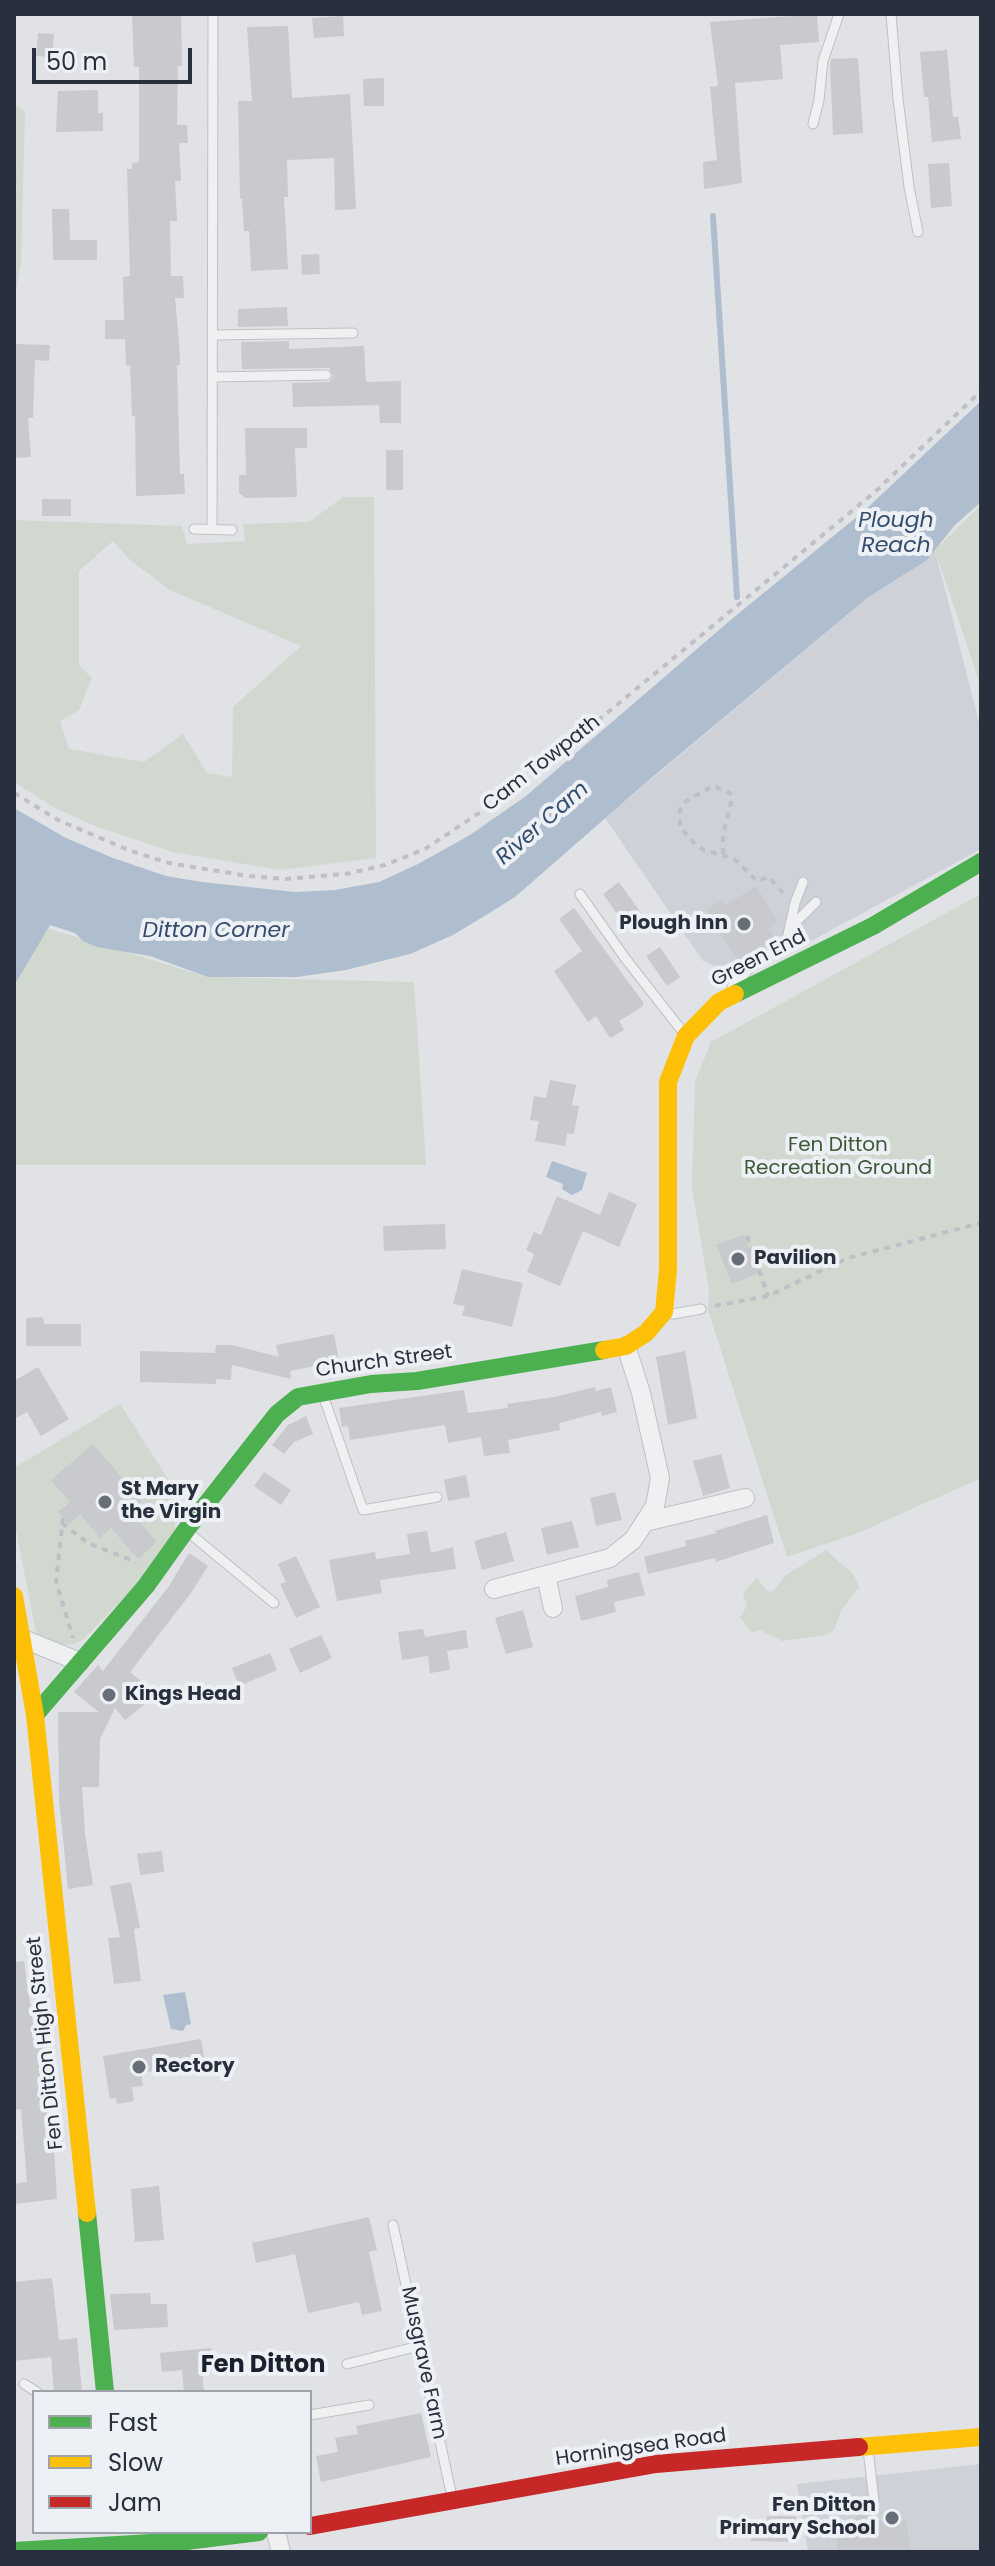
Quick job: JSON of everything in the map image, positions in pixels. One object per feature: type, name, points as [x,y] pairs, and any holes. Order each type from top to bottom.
[{"type":"street","name":"Green End","points":[[664,1312],[668,1270],[668,1082],[686,1036],[719,1002],[873,926],[981,862]]},
{"type":"street","points":[[494,1589],[610,1558],[633,1540],[655,1506],[660,1478],[641,1393],[626,1346],[646,1333],[664,1312]]},
{"type":"street","name":"Church Street","points":[[35,1715],[75,1661],[146,1586],[277,1414],[298,1397],[371,1384],[417,1381],[626,1346]]},
{"type":"street","points":[[645,1522],[745,1498]]},
{"type":"street","points":[[546,1576],[553,1608]]},
{"type":"street","name":"Fen Ditton High Street","points":[[15,1605],[35,1715],[105,2390]]},
{"type":"street","points":[[21,1638],[75,1661]]},
{"type":"street","name":"Horningsea Road","points":[[312,2523],[656,2464],[981,2437]]},
{"type":"street","points":[[14,2551],[234,2534]]},
{"type":"lane","points":[[212,529],[213,14]]},
{"type":"lane","points":[[813,124],[823,61],[839,14]]},
{"type":"lane","points":[[891,14],[909,187],[918,232]]},
{"type":"lane","points":[[213,335],[353,333]]},
{"type":"lane","points":[[213,377],[326,375]]},
{"type":"lane","points":[[194,529],[232,530]]},
{"type":"lane","points":[[719,1002],[751,967],[786,944],[803,882]]},
{"type":"lane","points":[[580,894],[686,1036]]},
{"type":"lane","points":[[792,926],[816,902]]},
{"type":"lane","points":[[664,1312],[673,1314],[701,1309]]},
{"type":"lane","points":[[321,1392],[363,1510],[437,1497]]},
{"type":"lane","points":[[186,1530],[274,1603]]},
{"type":"lane","name":"Musgrave Farm","points":[[393,2225],[453,2501]]},
{"type":"lane","points":[[347,2364],[419,2346]]},
{"type":"lane","points":[[24,2384],[34,2390]]},
{"type":"lane","points":[[312,2415],[369,2405]]},
{"type":"lane","points":[[867,2446],[874,2501]]},
{"type":"path","name":"Cam Towpath","points":[[14,793],[58,820],[131,851],[169,863],[248,876],[286,879],[346,874],[385,865],[425,849],[500,799],[612,709],[876,491],[981,391]]},
{"type":"path","points":[[723,854],[723,835],[732,799],[730,793],[713,786],[686,801],[678,817],[680,827],[695,844],[734,859],[757,881],[769,877],[778,891],[795,903]]},
{"type":"path","points":[[701,1309],[768,1296],[848,1258],[981,1223]]},
{"type":"path","points":[[747,1236],[768,1296]]},
{"type":"path","points":[[75,1661],[75,1644],[56,1581],[63,1520],[88,1543],[119,1554],[131,1562],[144,1562]]},
{"type":"shaded area","points":[[935,550],[981,730],[981,849],[798,948],[751,967],[724,970],[703,961],[605,818],[867,598],[926,560]]},
{"type":"shaded area","name":"Fen Ditton Primary School","points":[[981,2464],[981,2552],[808,2552],[797,2484]]},
{"type":"green space","points":[[14,104],[25,111],[21,264],[14,299]]},
{"type":"green space","points":[[343,497],[374,497],[376,858],[279,870],[173,852],[95,826],[55,808],[14,782],[14,520],[182,526],[187,544],[245,541],[243,524],[309,522]],"holes":[[[113,541],[129,559],[170,590],[301,646],[233,707],[232,777],[207,773],[183,734],[144,762],[69,749],[60,721],[79,710],[92,678],[79,665],[79,571]]]},
{"type":"green space","points":[[981,505],[981,687],[935,550]]},
{"type":"green space","name":"Fen Ditton Recreation Ground","points":[[981,894],[981,1478],[858,1533],[787,1557],[708,1310],[709,1290],[692,1187],[695,1082],[711,1042]]},
{"type":"green space","points":[[46,928],[208,977],[414,982],[426,1165],[14,1165],[14,970]]},
{"type":"green space","points":[[120,1404],[175,1490],[175,1532],[134,1587],[84,1639],[75,1644],[61,1645],[36,1633],[14,1519],[14,1468]]},
{"type":"green space","points":[[826,1550],[854,1575],[859,1587],[841,1611],[834,1630],[827,1635],[782,1641],[760,1630],[752,1633],[740,1617],[747,1606],[743,1593],[757,1578],[768,1592],[773,1591],[786,1575]]},
{"type":"water","points":[[981,401],[981,502],[955,525],[927,560],[867,598],[649,780],[515,897],[453,935],[410,954],[346,970],[297,977],[208,977],[150,956],[97,947],[83,941],[75,933],[50,925],[14,986],[14,808],[66,838],[166,876],[295,892],[335,890],[379,882],[470,835],[526,796],[733,618],[864,511]]},
{"type":"water","points":[[552,1161],[587,1173],[582,1190],[572,1195],[562,1189],[563,1184],[546,1177]]},
{"type":"water","points":[[185,1992],[191,2024],[186,2025],[183,2031],[171,2029],[163,1995]]},
{"type":"building","points":[[132,14],[181,14],[182,66],[178,66],[177,125],[187,125],[188,143],[179,143],[181,181],[175,181],[177,221],[170,221],[171,276],[183,276],[184,298],[175,298],[180,365],[177,365],[180,474],[184,474],[185,494],[136,496],[135,416],[132,416],[130,365],[126,365],[125,339],[105,339],[105,320],[124,320],[123,277],[130,276],[127,169],[132,169],[132,163],[139,162],[139,67],[134,67]]},
{"type":"building","points":[[817,14],[819,42],[780,45],[783,79],[735,83],[742,183],[704,189],[703,162],[717,160],[710,87],[718,86],[710,22]]},
{"type":"building","points":[[343,16],[344,36],[314,38],[312,18]]},
{"type":"building","points":[[288,26],[292,98],[350,94],[356,209],[335,210],[334,158],[287,160],[288,197],[284,197],[288,269],[251,271],[249,231],[244,231],[240,199],[238,101],[252,101],[247,27]]},
{"type":"building","points":[[38,33],[54,34],[52,57],[36,56]]},
{"type":"building","points":[[947,50],[953,117],[958,117],[961,139],[932,142],[920,52]]},
{"type":"building","points":[[858,58],[863,133],[833,135],[831,59]]},
{"type":"building","points":[[384,78],[384,106],[364,106],[363,79]]},
{"type":"building","points":[[98,90],[98,113],[103,113],[103,131],[56,132],[58,91]]},
{"type":"building","points":[[949,163],[952,206],[931,208],[928,164]]},
{"type":"building","points":[[52,209],[69,209],[70,240],[97,240],[97,260],[53,260]]},
{"type":"building","points":[[319,254],[320,274],[302,275],[301,255]]},
{"type":"building","points":[[287,307],[288,326],[238,327],[238,309]]},
{"type":"building","points":[[289,341],[289,349],[364,346],[366,382],[401,381],[401,423],[380,423],[379,405],[293,407],[292,383],[329,382],[333,376],[329,368],[242,369],[241,342]]},
{"type":"building","points":[[14,344],[50,345],[49,361],[35,360],[33,418],[28,418],[31,457],[14,458]]},
{"type":"building","points":[[245,428],[307,428],[307,448],[295,448],[297,497],[245,498],[239,493],[239,475],[246,475]]},
{"type":"building","points":[[386,450],[403,450],[403,490],[386,490]]},
{"type":"building","points":[[42,499],[71,499],[71,516],[42,516]]},
{"type":"building","points":[[619,882],[641,913],[625,925],[603,894]]},
{"type":"building","name":"Plough Inn","points":[[756,886],[778,921],[768,928],[775,938],[738,961],[706,910],[722,900],[726,905]]},
{"type":"building","points":[[574,908],[643,1002],[643,1006],[619,1021],[624,1030],[610,1038],[596,1016],[588,1022],[554,971],[582,951],[559,919]]},
{"type":"building","points":[[660,947],[680,977],[667,986],[646,956]]},
{"type":"building","points":[[550,1080],[576,1085],[572,1105],[579,1106],[574,1134],[567,1133],[565,1146],[535,1141],[539,1121],[530,1120],[534,1096],[546,1098]]},
{"type":"building","points":[[609,1192],[637,1204],[619,1247],[583,1231],[560,1286],[527,1272],[534,1254],[526,1250],[534,1232],[541,1235],[557,1196],[600,1215]]},
{"type":"building","points":[[445,1224],[446,1249],[384,1251],[383,1226]]},
{"type":"building","name":"Pavilion","points":[[744,1235],[759,1273],[732,1284],[716,1245]]},
{"type":"building","points":[[462,1269],[523,1283],[512,1327],[462,1315],[465,1306],[453,1304]]},
{"type":"building","points":[[43,1317],[44,1324],[81,1324],[81,1346],[26,1346],[26,1318]]},
{"type":"building","points":[[334,1334],[339,1361],[290,1371],[291,1379],[232,1365],[231,1380],[216,1379],[216,1384],[140,1382],[140,1351],[215,1353],[216,1345],[232,1345],[279,1357],[276,1345]]},
{"type":"building","points":[[685,1351],[697,1418],[668,1425],[656,1357]]},
{"type":"building","points":[[38,1367],[69,1419],[41,1436],[27,1412],[14,1419],[14,1381]]},
{"type":"building","points":[[595,1387],[596,1391],[611,1387],[617,1412],[602,1416],[601,1412],[559,1423],[560,1430],[508,1440],[510,1453],[484,1456],[481,1437],[448,1443],[445,1425],[350,1440],[348,1426],[342,1427],[339,1408],[464,1390],[468,1413],[508,1408],[507,1404]]},
{"type":"building","points":[[306,1416],[313,1434],[294,1442],[284,1454],[272,1445],[288,1425]]},
{"type":"building","name":"St Mary the Virgin","points":[[93,1444],[142,1501],[130,1511],[157,1542],[138,1559],[111,1528],[100,1538],[80,1514],[69,1525],[58,1512],[70,1502],[51,1480]]},
{"type":"building","points":[[721,1454],[730,1488],[703,1496],[693,1461]]},
{"type":"building","points":[[264,1472],[291,1490],[281,1505],[254,1486]]},
{"type":"building","points":[[466,1475],[470,1497],[448,1501],[444,1480]]},
{"type":"building","points":[[615,1492],[622,1520],[596,1526],[590,1498]]},
{"type":"building","points":[[767,1515],[774,1543],[716,1562],[715,1558],[648,1574],[644,1557],[686,1546],[685,1541]]},
{"type":"building","points":[[572,1521],[579,1547],[547,1555],[541,1528]]},
{"type":"building","points":[[427,1531],[431,1553],[453,1547],[456,1569],[380,1580],[382,1593],[337,1601],[329,1560],[375,1552],[376,1559],[410,1554],[407,1534]]},
{"type":"building","points":[[506,1532],[514,1561],[482,1570],[474,1541]]},
{"type":"building","points":[[189,1553],[208,1566],[130,1672],[157,1694],[125,1720],[115,1708],[100,1739],[99,1787],[82,1787],[93,1885],[68,1889],[59,1799],[58,1712],[99,1712],[74,1692],[98,1665],[103,1671],[169,1586]]},
{"type":"building","points":[[296,1556],[320,1607],[296,1618],[280,1584],[286,1582],[278,1564]]},
{"type":"building","points":[[639,1572],[645,1595],[614,1602],[616,1612],[581,1621],[575,1596],[608,1587],[607,1580]]},
{"type":"building","points":[[523,1610],[533,1647],[506,1654],[495,1618]]},
{"type":"building","points":[[423,1629],[425,1637],[466,1630],[468,1648],[447,1651],[450,1670],[430,1673],[428,1656],[402,1660],[398,1632]]},
{"type":"building","points":[[321,1635],[332,1658],[300,1673],[289,1649]]},
{"type":"building","points":[[270,1653],[277,1670],[239,1686],[232,1668]]},
{"type":"building","points":[[162,1851],[164,1872],[140,1875],[137,1854]]},
{"type":"building","points":[[131,1882],[140,1928],[134,1929],[141,1981],[114,1984],[108,1938],[120,1937],[110,1886]]},
{"type":"building","points":[[24,1961],[34,2031],[44,2030],[48,2069],[42,2070],[49,2132],[53,2132],[57,2199],[14,2204],[14,2184],[27,2182],[21,2109],[14,2110],[14,1962]]},
{"type":"building","name":"Rectory","points":[[201,2039],[205,2062],[141,2073],[143,2086],[132,2087],[134,2101],[117,2104],[116,2098],[110,2099],[103,2056]]},
{"type":"building","points":[[159,2186],[164,2240],[135,2242],[131,2189]]},
{"type":"building","points":[[369,2217],[377,2250],[369,2252],[382,2311],[362,2315],[359,2302],[308,2313],[295,2254],[256,2263],[252,2243]]},
{"type":"building","points":[[52,2278],[59,2340],[77,2338],[82,2390],[54,2390],[51,2357],[14,2361],[14,2282]]},
{"type":"building","points":[[150,2293],[151,2304],[167,2304],[168,2327],[114,2330],[110,2294]]},
{"type":"building","points":[[211,2348],[213,2368],[202,2369],[204,2390],[184,2390],[182,2370],[162,2372],[160,2353]]},
{"type":"building","points":[[421,2413],[431,2457],[321,2482],[316,2456],[338,2452],[335,2438],[358,2434],[356,2426]]},
{"type":"building","points":[[855,2510],[876,2510],[877,2522],[907,2521],[910,2552],[838,2552],[835,2527],[855,2526]]},
{"type":"building","points":[[767,2516],[796,2516],[796,2542],[751,2541],[751,2524],[766,2524]]},
{"type":"waterway","points":[[713,216],[737,597]]},
{"type":"traffic: fast","points":[[735,994],[873,926],[981,862]]},
{"type":"traffic: fast","points":[[35,1715],[146,1586],[277,1414],[298,1397],[604,1350]]},
{"type":"traffic: fast","points":[[87,2213],[105,2390]]},
{"type":"traffic: fast","points":[[14,2551],[186,2541],[243,2534]]},
{"type":"traffic: slow","points":[[604,1350],[626,1346],[646,1333],[664,1312],[668,1270],[668,1082],[686,1036],[719,1002],[735,994]]},
{"type":"traffic: slow","points":[[14,1596],[35,1715],[87,2213]]},
{"type":"traffic: slow","points":[[859,2447],[981,2437]]},
{"type":"traffic: jam","points":[[312,2526],[656,2464],[859,2447]]},
{"type":"place","name":"Plough Inn","points":[[744,924]]},
{"type":"place","name":"Pavilion","points":[[738,1259]]},
{"type":"place","name":"St Mary the Virgin","points":[[105,1502]]},
{"type":"place","name":"Kings Head","points":[[109,1695]]},
{"type":"place","name":"Rectory","points":[[139,2067]]},
{"type":"place","name":"Fen Ditton Primary School","points":[[892,2518]]},
{"type":"district","name":"Fen Ditton","points":[[263,2366]]},
{"type":"water label","name":"Plough Reach","points":[[896,534]]},
{"type":"water label","name":"River Cam","points":[[543,824]]},
{"type":"water label","name":"Ditton Corner","points":[[216,931]]}]
